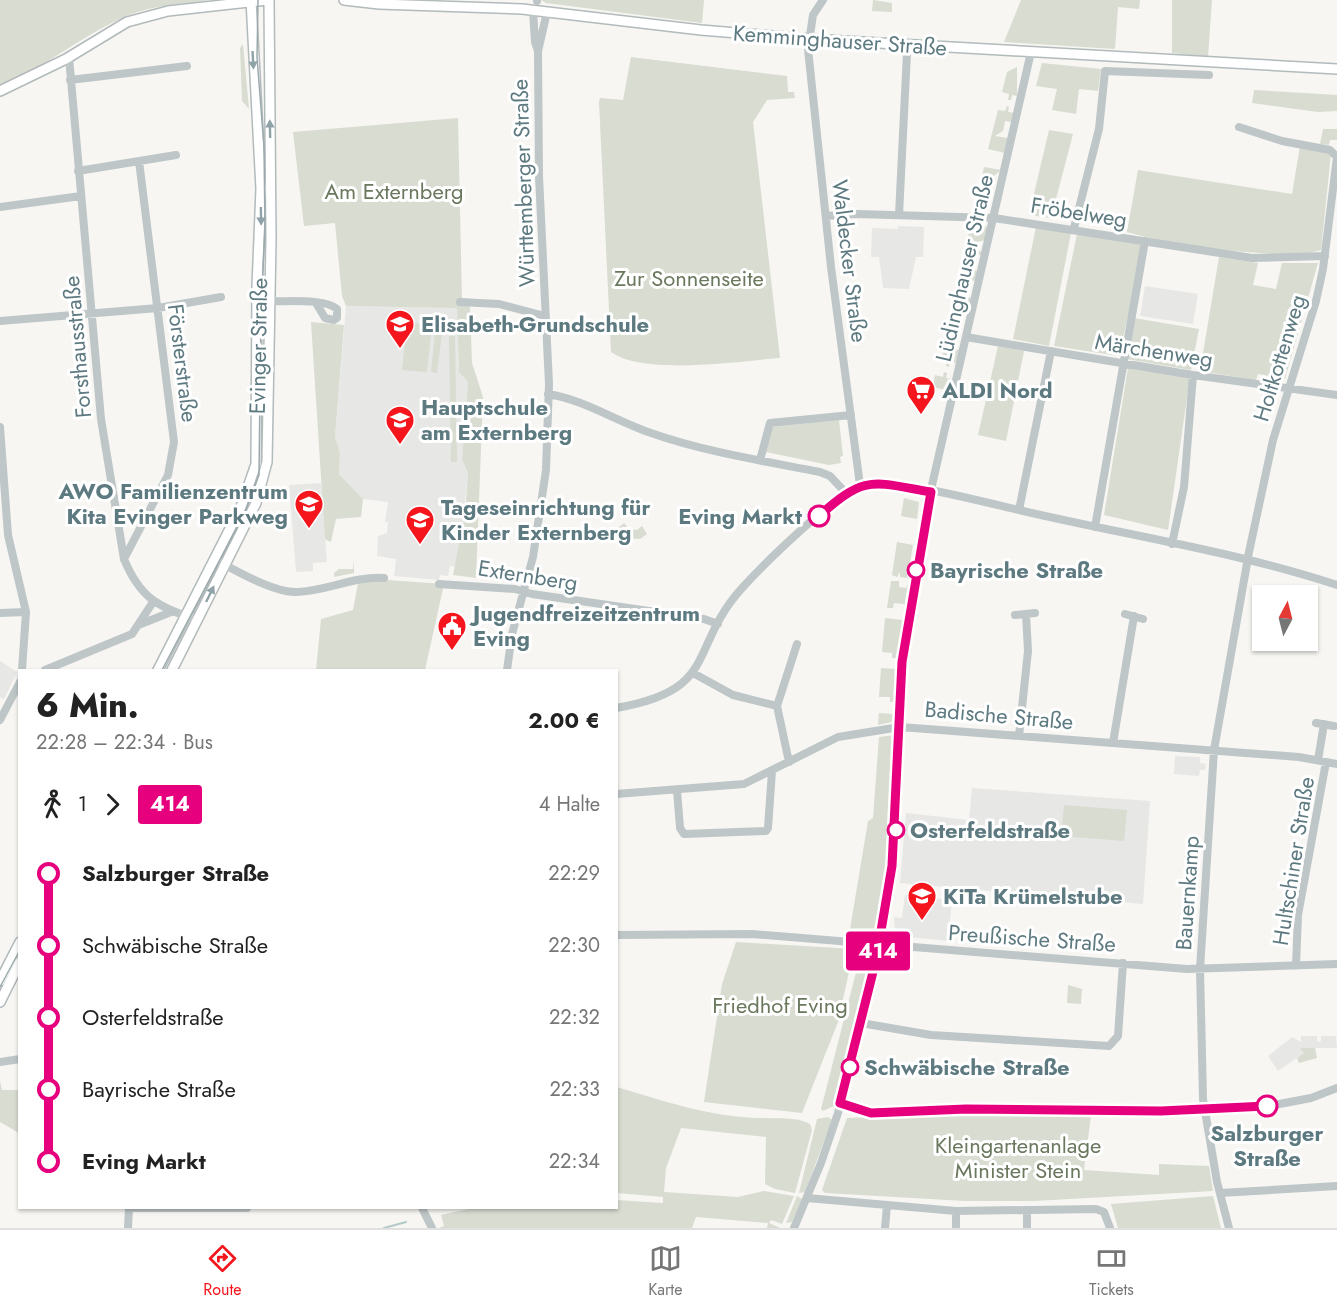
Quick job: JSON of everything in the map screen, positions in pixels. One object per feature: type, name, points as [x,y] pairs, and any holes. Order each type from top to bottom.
[{"type":"main road","points":[[0,90],[69,57],[126,22],[168,11],[269,0]]},
{"type":"main road","name":"Evinger Straße","points":[[160,669],[186,616],[256,503],[266,472],[270,404],[269,0]]},
{"type":"main road","name":"Kemminghauser Straße","points":[[344,0],[379,4],[536,4],[547,12],[701,30],[809,39],[1337,69]]},
{"type":"main road","name":"Evinger Straße","points":[[172,669],[197,620],[253,479],[258,446],[257,286],[261,199],[251,1]]},
{"type":"main road","points":[[0,981],[18,946]]},
{"type":"main road","points":[[0,1002],[18,966]]},
{"type":"street","name":"Waldecker Straße","points":[[823,0],[813,15],[809,39],[825,216],[860,486]]},
{"type":"street","name":"Württemberger Straße","points":[[536,4],[535,42],[538,51]]},
{"type":"street","name":"Württemberger Straße","points":[[507,669],[512,633],[538,528],[543,490],[548,394],[538,51],[547,12]]},
{"type":"street","name":"Lüdinghauser Straße","points":[[931,492],[1031,52]]},
{"type":"street","points":[[899,215],[907,53]]},
{"type":"street","name":"Forsthausstraße","points":[[69,57],[101,419],[124,559],[133,580],[153,602],[171,612],[197,620]]},
{"type":"street","points":[[70,80],[187,66]]},
{"type":"street","points":[[1074,228],[1099,129],[1105,71],[1209,75]]},
{"type":"street","points":[[1239,127],[1282,141],[1330,150],[1337,157],[1337,164]]},
{"type":"street","points":[[78,171],[176,154]]},
{"type":"street","name":"Försterstraße","points":[[124,559],[168,475],[174,442],[139,161]]},
{"type":"street","name":"Holtkottenweg","points":[[1248,561],[1273,440],[1316,301],[1325,256],[1337,164]]},
{"type":"street","points":[[0,207],[81,196]]},
{"type":"street","name":"Fröbelweg","points":[[825,216],[899,215],[993,218],[1074,228],[1252,258],[1325,256]]},
{"type":"street","points":[[1095,527],[1107,472],[1122,363],[1145,241]]},
{"type":"street","points":[[0,321],[158,308],[221,297]]},
{"type":"street","points":[[270,301],[316,303]]},
{"type":"street","points":[[460,302],[499,304],[545,316]]},
{"type":"street","name":"Märchenweg","points":[[966,337],[1193,375],[1337,394]]},
{"type":"street","points":[[1019,510],[1051,351]]},
{"type":"street","points":[[1172,544],[1184,487],[1193,375]]},
{"type":"street","points":[[548,394],[568,397],[658,435],[825,474],[845,492]]},
{"type":"street","points":[[760,460],[770,423],[851,415]]},
{"type":"street","points":[[0,427],[8,535],[26,612],[22,669]]},
{"type":"street","points":[[618,708],[659,698],[678,688],[693,673],[718,624],[742,588],[845,492],[860,486],[883,484],[1019,510],[1248,561],[1337,585]]},
{"type":"street","points":[[794,1228],[828,1144],[861,1023],[879,944],[894,851],[906,634],[931,492]]},
{"type":"street","name":"Bauernkamp","points":[[1229,1228],[1220,1193],[1205,1110],[1200,969],[1214,750],[1248,561]]},
{"type":"street","points":[[220,562],[276,588],[296,592],[359,578],[384,578]]},
{"type":"street","name":"Externberg","points":[[439,584],[461,583],[524,592],[704,619],[718,624]]},
{"type":"street","points":[[47,669],[132,634],[141,624],[153,602]]},
{"type":"street","points":[[0,613],[26,612]]},
{"type":"street","points":[[141,624],[171,612]]},
{"type":"street","points":[[1015,615],[1035,613]]},
{"type":"street","points":[[1019,736],[1028,651],[1026,614]]},
{"type":"street","points":[[1113,743],[1139,617],[1125,614]]},
{"type":"street","points":[[789,762],[777,706],[797,644]]},
{"type":"street","points":[[693,673],[733,695],[777,706]]},
{"type":"street","points":[[0,720],[18,686]]},
{"type":"street","points":[[1322,761],[1320,723],[1334,726]]},
{"type":"street","name":"Badische Straße","points":[[618,794],[744,784],[840,736],[900,727],[1214,750],[1337,764]]},
{"type":"street","name":"Hultschiner Straße","points":[[1296,966],[1298,915],[1322,761]]},
{"type":"street","points":[[677,790],[680,828],[684,834],[766,831],[772,771]]},
{"type":"street","name":"Preußische Straße","points":[[618,934],[752,934],[1200,969],[1337,964]]},
{"type":"street","points":[[861,1023],[930,1035],[1030,1043],[1109,1046],[1118,1036],[1123,963]]},
{"type":"street","points":[[0,1062],[18,1059]]},
{"type":"street","points":[[840,1103],[871,1113],[966,1109],[1205,1110],[1274,1105],[1311,1098],[1337,1088]]},
{"type":"street","points":[[1220,1193],[1337,1186]]},
{"type":"street","points":[[807,1198],[956,1211],[1102,1210],[1110,1228]]},
{"type":"street","points":[[885,1228],[887,1205]]},
{"type":"street","points":[[128,1228],[129,1209]]},
{"type":"street","points":[[422,1209],[432,1228]]},
{"type":"street","points":[[1027,1210],[1027,1228]]},
{"type":"street","points":[[956,1211],[956,1228]]},
{"type":"shaded area","points":[[898,226],[924,227],[923,257],[916,257],[909,289],[883,288],[879,257],[871,257],[872,228],[898,229]]},
{"type":"shaded area","points":[[1145,286],[1198,294],[1193,324],[1140,316]]},
{"type":"shaded area","points":[[346,306],[457,308],[459,372],[468,382],[462,460],[468,473],[458,567],[450,566],[448,576],[440,575],[439,580],[394,576],[396,559],[377,556],[378,536],[387,533],[388,522],[385,522],[388,502],[363,499],[339,474],[340,453],[335,437]]},
{"type":"shaded area","name":"AWO Familienzentrum Kita Evinger Parkweg","points":[[321,483],[327,562],[313,563],[313,571],[296,572],[289,485]]},
{"type":"shaded area","points":[[0,661],[17,672],[4,699],[0,697]]},
{"type":"shaded area","points":[[1175,756],[1200,757],[1200,763],[1206,764],[1205,770],[1200,770],[1199,776],[1174,774]]},
{"type":"shaded area","points":[[972,788],[1150,801],[1143,904],[900,883],[906,813],[969,820]]},
{"type":"shaded area","name":"KiTa Krümelstube","points":[[905,895],[952,900],[948,941],[899,936],[895,933],[894,917],[902,918]]},
{"type":"shaded area","points":[[1301,1036],[1317,1036],[1317,1042],[1321,1041],[1321,1036],[1336,1036],[1337,1048],[1301,1048],[1304,1053],[1278,1071],[1268,1056],[1292,1037],[1301,1042]]},
{"type":"green space","points":[[0,0],[210,0],[158,7],[129,15],[33,70],[0,85]]},
{"type":"green space","points":[[541,0],[704,0],[702,23],[546,3]]},
{"type":"green space","points":[[873,0],[892,3],[892,12],[872,11]]},
{"type":"green space","points":[[1021,0],[1140,0],[1139,9],[1118,7],[1115,49],[1004,42]]},
{"type":"green space","points":[[1172,0],[1212,0],[1208,57],[1172,53]]},
{"type":"green space","points":[[243,44],[249,109],[242,101],[240,48]]},
{"type":"green space","name":"Zur Sonnenseite","points":[[631,57],[787,76],[788,92],[794,92],[795,98],[767,100],[753,122],[780,358],[717,364],[668,365],[626,359],[611,352],[599,102],[600,98],[623,100]]},
{"type":"green space","points":[[1042,63],[1101,69],[1098,91],[1079,89],[1076,114],[1052,110],[1057,89],[1036,86]]},
{"type":"green space","points":[[1017,67],[1017,96],[1012,95],[1011,100],[1008,100],[1009,94],[1002,92],[1007,72]]},
{"type":"green space","points":[[1254,90],[1337,95],[1337,111],[1318,112],[1252,103]]},
{"type":"green space","points":[[1007,106],[1009,107],[1008,112],[1015,113],[1012,122],[1005,121],[1003,131],[995,136],[1008,138],[1005,153],[988,149],[998,110],[1005,111]]},
{"type":"green space","name":"Am Externberg","points":[[458,118],[462,302],[470,307],[472,363],[483,397],[476,578],[453,575],[465,514],[468,473],[462,460],[468,382],[459,372],[457,308],[346,306],[342,296],[335,223],[304,226],[293,132]]},
{"type":"green space","points":[[1323,129],[1337,129],[1337,140],[1330,140],[1329,145],[1320,144]]},
{"type":"green space","points":[[1049,130],[1073,134],[1051,218],[1029,215]]},
{"type":"green space","points":[[1300,146],[1331,154],[1321,250],[1304,253],[1254,253],[1168,242],[1127,232],[1138,170],[1292,194]]},
{"type":"green space","points":[[984,167],[1001,170],[994,176],[990,189],[980,185]]},
{"type":"green space","points":[[980,187],[991,191],[986,210],[985,206],[975,207]]},
{"type":"green space","points":[[974,224],[988,227],[985,240],[966,245],[970,228],[973,228]]},
{"type":"green space","points":[[1036,227],[1071,233],[1049,346],[1013,339]]},
{"type":"green space","points":[[1077,234],[1144,245],[1119,356],[1054,346]]},
{"type":"green space","points":[[977,245],[976,250],[982,252],[981,255],[975,254],[973,264],[968,263],[961,267],[966,247]]},
{"type":"green space","points":[[1219,257],[1258,263],[1253,285],[1276,289],[1282,263],[1318,263],[1285,379],[1258,374],[1256,380],[1200,371]]},
{"type":"green space","points":[[972,266],[971,270],[978,271],[975,281],[969,280],[968,285],[965,284],[966,279],[959,277],[961,268]]},
{"type":"green space","points":[[964,290],[967,290],[965,296],[971,298],[968,311],[952,307],[955,294],[962,296]]},
{"type":"green space","points":[[1134,318],[1199,329],[1191,370],[1126,359]]},
{"type":"green space","points":[[311,322],[344,325],[335,437],[340,453],[339,474],[363,499],[361,517],[336,519],[331,542],[325,539]]},
{"type":"green space","points":[[407,322],[432,325],[427,372],[402,370]]},
{"type":"green space","points":[[435,332],[442,333],[437,373],[431,372]]},
{"type":"green space","points":[[449,336],[455,336],[457,462],[451,462]]},
{"type":"green space","points":[[951,343],[954,343],[953,348],[959,350],[956,363],[950,361],[949,367],[946,366],[947,361],[939,359],[944,351],[942,346],[950,347]]},
{"type":"green space","points":[[998,346],[1024,351],[1006,441],[978,435]]},
{"type":"green space","points":[[1128,368],[1190,377],[1168,530],[1104,515]]},
{"type":"green space","points":[[944,372],[947,373],[946,378],[952,379],[949,391],[933,387],[935,375],[943,377]]},
{"type":"green space","points":[[839,420],[843,456],[840,457],[841,463],[829,465],[766,452],[772,427]]},
{"type":"green space","points":[[904,498],[919,502],[917,519],[901,516]]},
{"type":"green space","points":[[624,523],[629,529],[637,530],[642,526],[647,534],[640,539],[624,538],[618,528]]},
{"type":"green space","points":[[897,542],[913,545],[907,578],[900,577],[900,572],[897,577],[892,575]]},
{"type":"green space","points":[[354,560],[354,573],[334,577],[334,573],[339,569],[353,569]]},
{"type":"green space","points":[[359,578],[444,584],[425,669],[316,669],[321,619],[353,610]]},
{"type":"green space","points":[[891,581],[899,581],[899,587],[906,588],[908,584],[904,609],[904,604],[894,603],[893,608],[887,608]]},
{"type":"green space","points":[[904,615],[899,658],[892,658],[892,653],[882,652],[885,618],[902,620]]},
{"type":"green space","points":[[897,664],[897,702],[890,702],[890,697],[879,697],[881,668],[896,669]]},
{"type":"green space","points":[[894,709],[896,713],[891,722],[878,725],[879,713],[893,714]]},
{"type":"green space","points":[[895,735],[891,821],[878,928],[874,934],[849,935],[868,821],[873,818],[879,737]]},
{"type":"green space","points":[[1064,805],[1127,810],[1124,841],[1061,836]]},
{"type":"green space","name":"Friedhof Eving","points":[[736,942],[854,949],[838,1022],[802,1113],[704,1102],[722,984]]},
{"type":"green space","points":[[862,949],[870,950],[873,955],[850,1051],[847,1051],[842,1071],[845,1072],[836,1105],[823,1111],[821,1109]]},
{"type":"green space","points":[[1068,985],[1082,989],[1081,1004],[1067,1003]]},
{"type":"green space","points":[[1300,1048],[1315,1048],[1317,1058],[1299,1063],[1297,1058],[1304,1053]]},
{"type":"green space","points":[[0,1081],[2,1090],[18,1090],[18,1132],[0,1122]]},
{"type":"green space","points":[[618,1087],[670,1103],[723,1115],[792,1119],[810,1124],[812,1130],[795,1193],[775,1189],[765,1184],[766,1137],[681,1128],[666,1168],[664,1192],[738,1197],[764,1191],[794,1196],[782,1224],[771,1220],[769,1223],[780,1228],[767,1228],[768,1223],[696,1217],[692,1228],[439,1228],[444,1226],[441,1215],[468,1209],[618,1209],[618,1200],[663,1203],[663,1197],[618,1193]]},
{"type":"green space","name":"Kleingartenanlage Minister Stein","points":[[980,1114],[1091,1115],[1084,1170],[1159,1175],[1159,1164],[1209,1166],[1213,1191],[1034,1201],[965,1201],[825,1193],[822,1190],[847,1118]]},
{"type":"green space","points":[[828,1117],[832,1120],[805,1192],[799,1193],[817,1119]]},
{"type":"green space","points":[[797,1196],[802,1199],[792,1222],[786,1223]]},
{"type":"green space","points":[[1213,1196],[1221,1228],[1118,1228],[1111,1204]]},
{"type":"waterway","points":[[384,1228],[406,1222]]},
{"type":"tram line","points":[[163,669],[245,512],[259,475],[261,308],[265,229],[264,147],[257,57],[258,0]]},
{"type":"tram line","points":[[0,987],[18,954]]},
{"type":"bus line","name":"414","points":[[819,516],[845,492],[869,483],[931,492],[902,662],[896,828],[892,866],[876,960],[840,1103],[871,1113],[966,1109],[1161,1111],[1267,1106]]},
{"type":"place","name":"Elisabeth-Grundschule","points":[[400,350]]},
{"type":"place","name":"ALDI Nord","points":[[921,416]]},
{"type":"place","name":"Hauptschule am Externberg","points":[[400,446]]},
{"type":"place","name":"Eving Markt","points":[[819,516]]},
{"type":"place","name":"AWO Familienzentrum Kita Evinger Parkweg","points":[[309,530]]},
{"type":"place","name":"Tageseinrichtung für Kinder Externberg","points":[[420,546]]},
{"type":"place","name":"Bayrische Straße","points":[[916,570]]},
{"type":"place","name":"Jugendfreizeitzentrum Eving","points":[[452,652]]},
{"type":"place","name":"Osterfeldstraße","points":[[896,830]]},
{"type":"place","name":"KiTa Krümelstube","points":[[922,922]]},
{"type":"place","name":"Schwäbische Straße","points":[[850,1067]]},
{"type":"place","name":"Salzburger Straße","points":[[1267,1106]]}]
